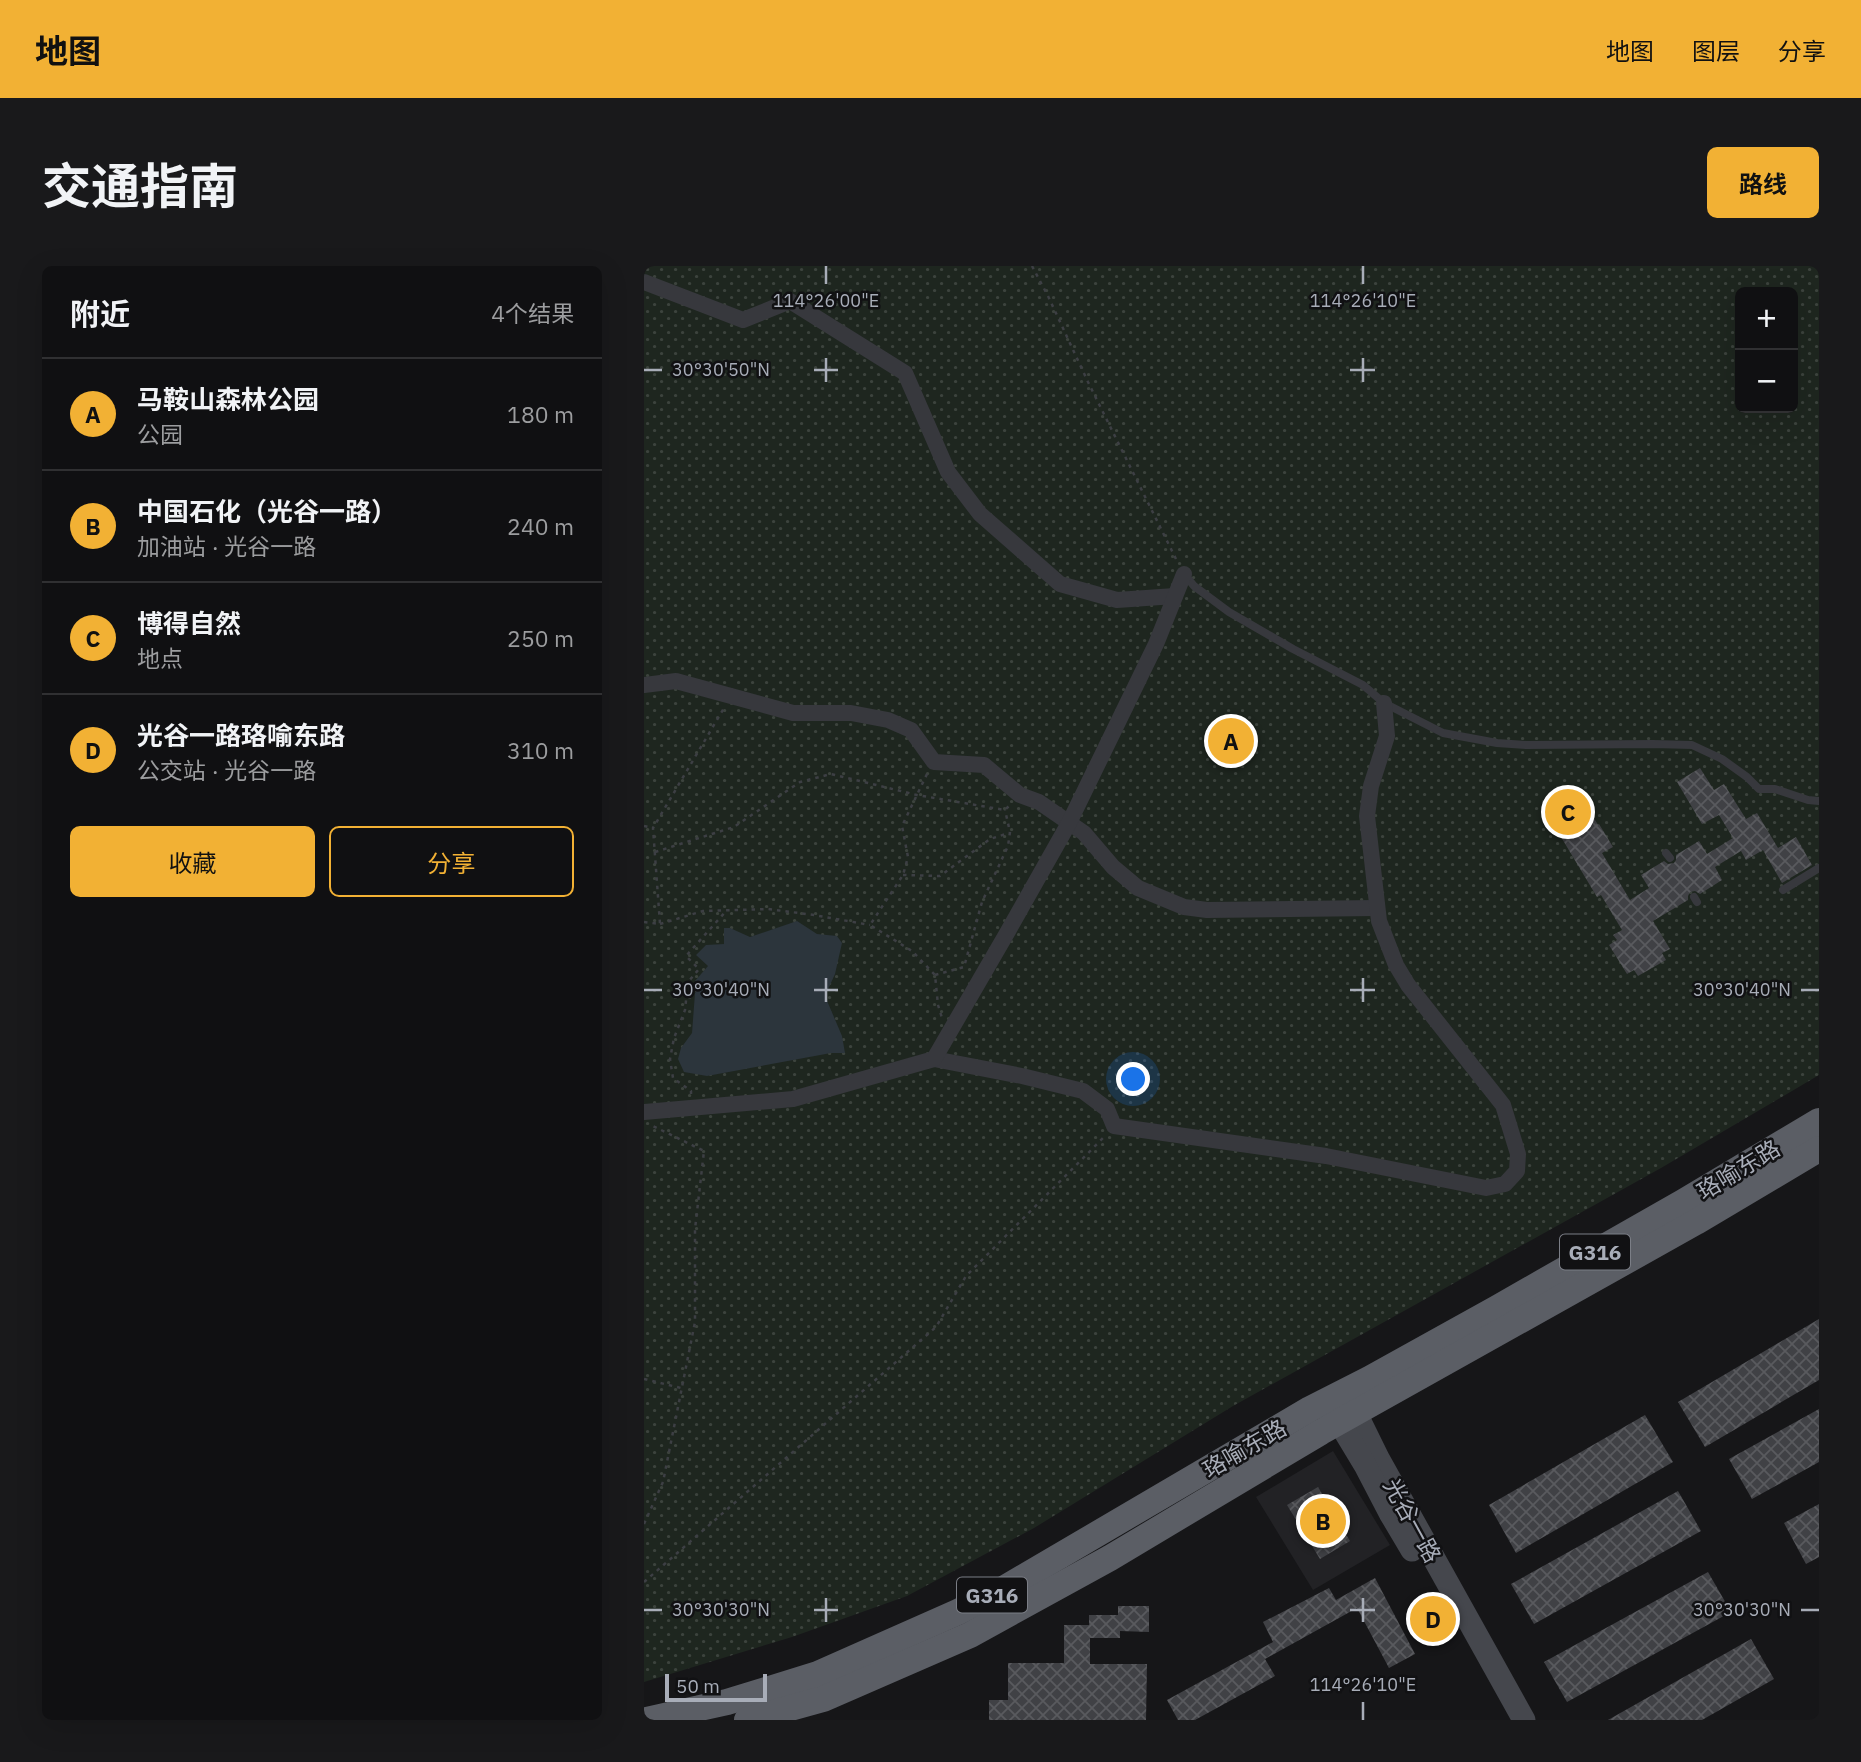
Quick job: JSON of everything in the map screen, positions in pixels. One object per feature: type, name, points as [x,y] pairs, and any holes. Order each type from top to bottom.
[{"type":"highway","name":"珞喻东路","points":[[747,1720],[822,1699],[970,1636],[1110,1558],[1474,1321],[1819,1121]]},
{"type":"highway","name":"珞喻东路","points":[[646,1720],[727,1702],[818,1674],[958,1612],[1009,1586],[1189,1479],[1342,1407],[1696,1222],[1819,1149]]},
{"type":"main road","name":"光谷一路","points":[[1342,1407],[1365,1465],[1390,1513],[1507,1720]]},
{"type":"main road","name":"光谷一路","points":[[1342,1407],[1378,1458],[1524,1720]]},
{"type":"street","points":[[644,282],[743,320],[790,301],[905,373],[948,472],[980,514],[1060,584],[1117,600],[1175,596]]},
{"type":"street","points":[[934,1059],[1069,823],[1156,644],[1184,574]]},
{"type":"street","points":[[644,685],[676,681],[793,713],[850,713],[888,720],[911,730],[934,762],[984,765],[1020,795],[1039,802],[1084,833],[1113,867],[1139,888],[1184,906],[1207,910],[1377,908]]},
{"type":"street","points":[[648,1118],[693,1108],[793,1098],[934,1059],[1083,1091],[1107,1110],[1114,1126],[1326,1156],[1486,1188],[1505,1184],[1517,1171],[1518,1154],[1503,1105],[1408,985],[1396,965],[1379,921],[1367,816],[1371,786],[1387,736],[1384,703]]},
{"type":"lane","points":[[1184,574],[1194,586],[1229,612],[1363,685],[1384,703],[1443,733],[1497,743],[1609,748],[1692,746],[1722,759],[1759,789],[1775,789],[1819,801]]},
{"type":"lane","points":[[1783,890],[1819,868]]},
{"type":"path","points":[[1031,266],[1184,574]]},
{"type":"path","points":[[660,924],[653,828],[722,710],[735,697]]},
{"type":"path","points":[[870,925],[903,875],[908,857],[902,826],[934,762]]},
{"type":"path","points":[[655,852],[734,827],[800,782],[831,774],[968,806],[1005,810]]},
{"type":"path","points":[[1005,810],[1020,795]]},
{"type":"path","points":[[935,975],[964,967],[982,902],[1008,846],[1010,832],[1005,810]]},
{"type":"path","points":[[644,826],[653,828]]},
{"type":"path","points":[[903,875],[940,876],[990,839],[1010,832]]},
{"type":"path","points":[[644,922],[660,924],[703,911],[768,909],[870,925],[912,951],[935,975],[947,1036]]},
{"type":"path","points":[[693,1108],[691,1091],[673,1078],[670,1059],[674,1038],[685,1010],[688,982],[699,969],[686,956],[727,910]]},
{"type":"path","points":[[644,1524],[663,1482],[695,1322],[695,1229],[704,1151],[658,1130],[648,1118]]},
{"type":"path","points":[[644,1582],[936,1327],[966,1276],[1114,1126]]},
{"type":"path","points":[[644,1380],[681,1388]]},
{"type":"shaded area","points":[[644,266],[1819,266],[1819,1075],[1661,1168],[1233,1406],[1034,1528],[907,1596],[792,1637],[644,1682]]},
{"type":"shaded area","points":[[797,921],[817,934],[837,936],[842,943],[835,974],[825,996],[842,1036],[845,1053],[831,1053],[707,1076],[684,1072],[678,1059],[681,1048],[692,1033],[695,993],[700,986],[695,981],[708,966],[696,955],[706,945],[724,944],[724,928],[750,937]]},
{"type":"shaded area","points":[[1333,1451],[1390,1545],[1313,1590],[1256,1497]]},
{"type":"building","points":[[1700,768],[1714,790],[1724,784],[1746,819],[1757,813],[1778,848],[1796,837],[1812,865],[1782,883],[1763,850],[1746,860],[1741,851],[1715,867],[1722,880],[1700,894],[1690,892],[1688,900],[1653,921],[1670,949],[1662,953],[1666,960],[1638,976],[1634,970],[1627,974],[1609,945],[1617,940],[1613,935],[1622,930],[1601,895],[1597,897],[1543,807],[1565,795],[1568,800],[1580,794],[1613,847],[1602,853],[1630,900],[1649,888],[1641,875],[1664,861],[1668,864],[1674,863],[1676,855],[1699,841],[1707,854],[1733,838],[1719,815],[1702,824],[1677,782]]},
{"type":"building","points":[[1819,1319],[1819,1380],[1705,1447],[1678,1402]]},
{"type":"building","points":[[1819,1409],[1819,1462],[1752,1499],[1729,1459]]},
{"type":"building","points":[[1645,1415],[1673,1462],[1516,1553],[1489,1505]]},
{"type":"building","points":[[1318,1487],[1350,1541],[1320,1559],[1287,1505]]},
{"type":"building","points":[[1678,1491],[1701,1531],[1534,1624],[1511,1584]]},
{"type":"building","points":[[1819,1504],[1819,1557],[1806,1564],[1784,1523]]},
{"type":"building","points":[[1708,1572],[1731,1612],[1567,1702],[1544,1662]]},
{"type":"building","points":[[1375,1578],[1415,1654],[1389,1668],[1357,1608],[1265,1659],[1275,1676],[1195,1720],[1178,1720],[1167,1700],[1273,1642],[1263,1622],[1329,1588],[1336,1600]]},
{"type":"building","points":[[1118,1606],[1149,1606],[1149,1632],[1120,1631],[1120,1638],[1090,1638],[1090,1664],[1147,1664],[1146,1720],[989,1720],[989,1700],[1008,1700],[1008,1663],[1064,1663],[1064,1625],[1089,1625],[1089,1615],[1118,1615]]},
{"type":"building","points":[[1751,1639],[1774,1679],[1702,1720],[1608,1720]]},
{"type":"place","name":"马鞍山森林公园","points":[[1231,741]]},
{"type":"place","name":"博得自然","points":[[1568,812]]},
{"type":"place","name":"中国石化（光谷一路）","points":[[1323,1521]]},
{"type":"place","name":"光谷一路珞喻东路","points":[[1433,1619]]}]
